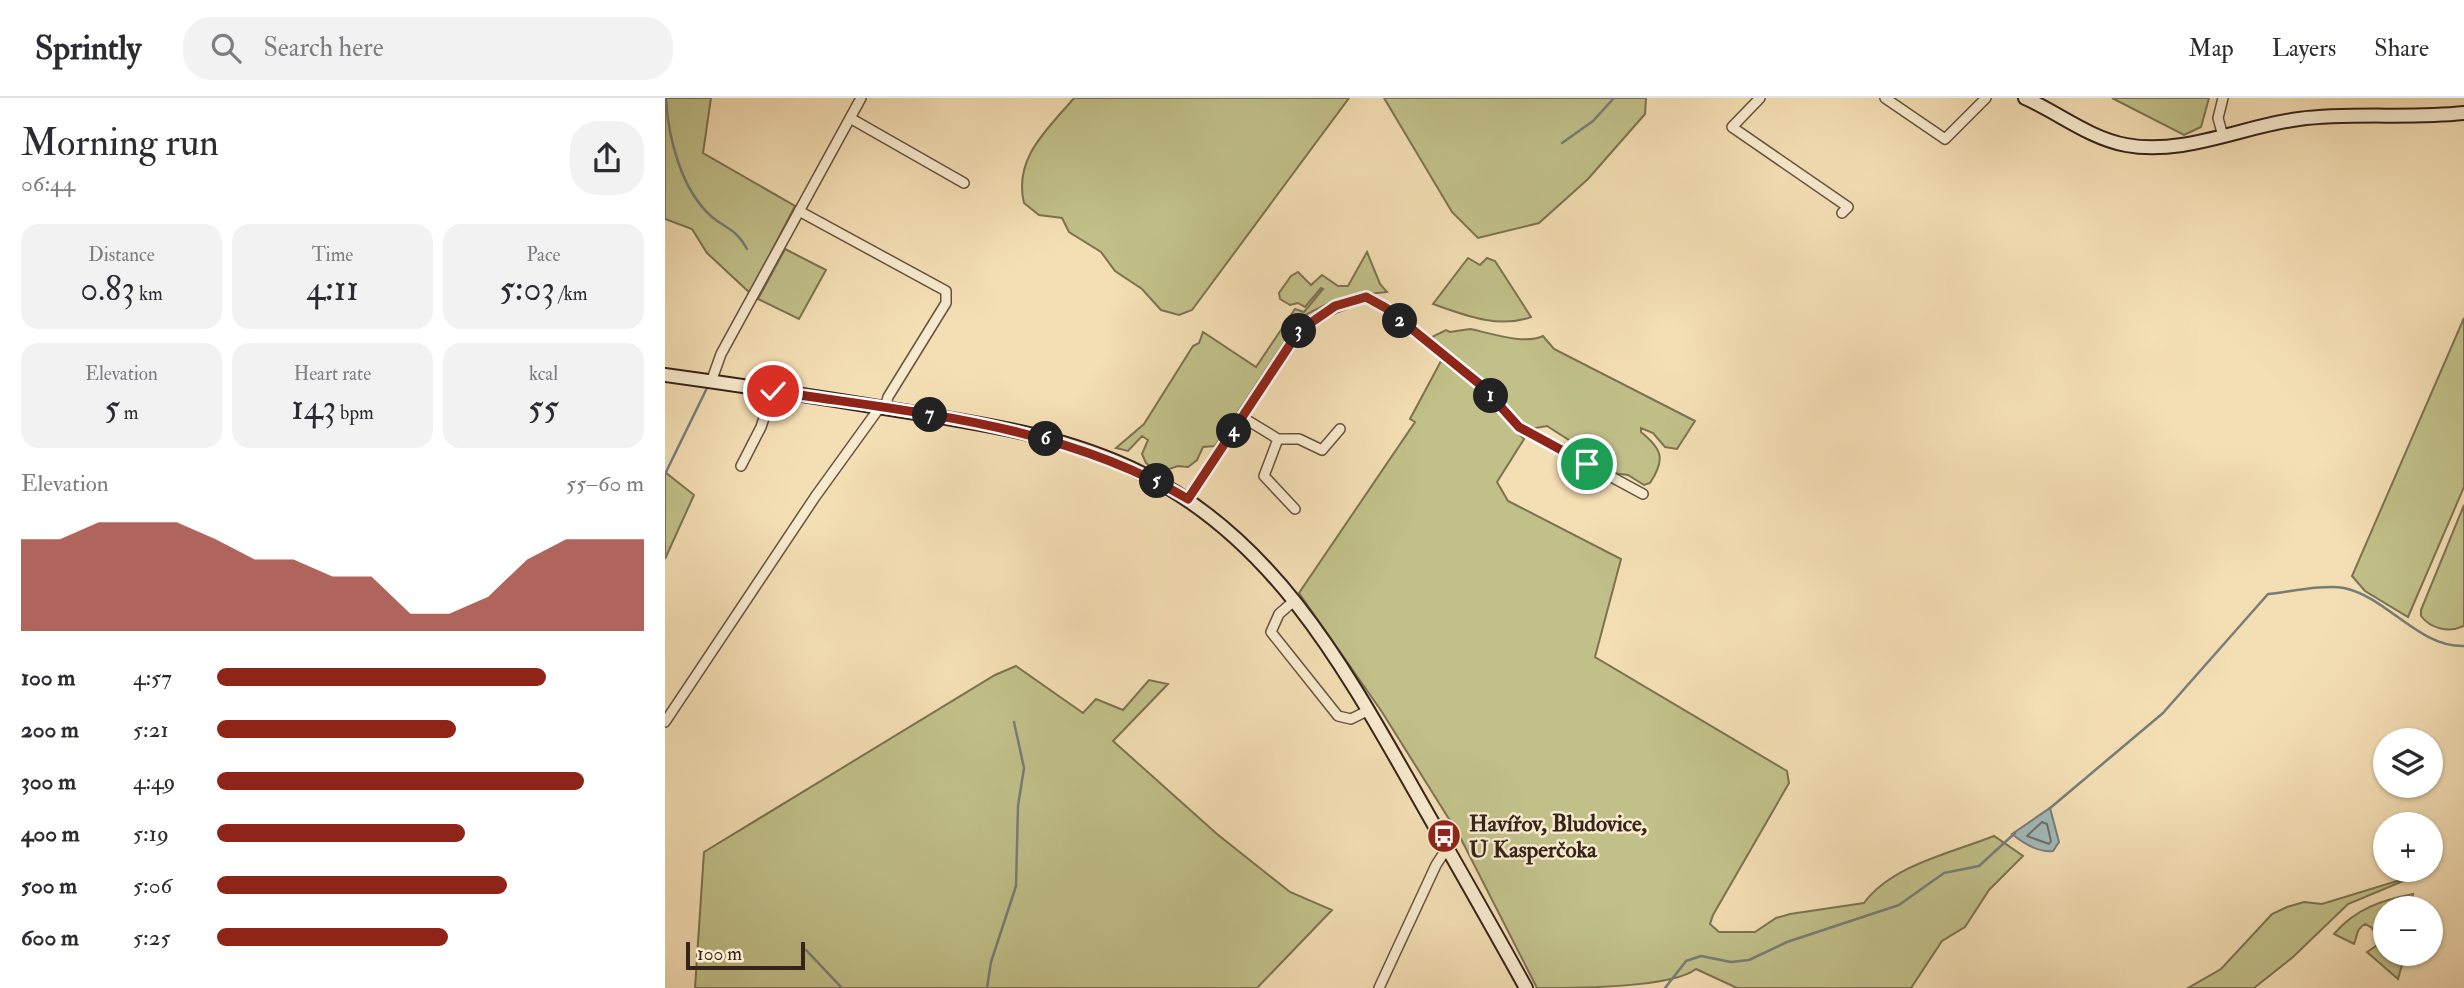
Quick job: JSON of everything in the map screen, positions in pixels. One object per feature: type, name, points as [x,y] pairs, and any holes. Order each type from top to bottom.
[{"type":"street","points":[[711,382],[722,354],[861,98]]},
{"type":"street","points":[[1760,98],[1732,127],[1848,208]]},
{"type":"street","points":[[1885,98],[1945,139],[1986,98]]},
{"type":"street","points":[[2025,98],[2091,133],[2128,146],[2160,147],[2277,123],[2334,115],[2464,113]]},
{"type":"street","points":[[2223,98],[2218,118],[2223,136]]},
{"type":"street","points":[[850,118],[964,183]]},
{"type":"street","points":[[665,722],[815,497],[883,407],[946,303],[946,292],[799,211]]},
{"type":"street","points":[[1188,499],[1299,331],[1335,306],[1366,297],[1386,308],[1482,386],[1519,427],[1643,494]]},
{"type":"street","points":[[665,375],[883,407],[963,421],[1066,444],[1139,471],[1188,499],[1246,545],[1295,600],[1369,710],[1527,988]]},
{"type":"street","points":[[741,466],[761,427],[773,391]]},
{"type":"street","points":[[1242,417],[1278,439],[1299,439],[1322,450],[1341,429]]},
{"type":"street","points":[[1278,439],[1264,476],[1295,509]]},
{"type":"street","points":[[1295,600],[1279,614],[1271,632],[1338,716],[1351,719],[1369,710]]},
{"type":"street","points":[[1379,988],[1436,865],[1447,848]]},
{"type":"shaded area","points":[[665,98],[711,98],[703,153],[795,206],[750,293],[707,253],[692,229],[665,219]]},
{"type":"shaded area","points":[[1074,98],[1349,98],[1192,310],[1179,315],[1161,310],[1142,289],[1115,271],[1101,252],[1069,232],[1062,218],[1039,215],[1024,203],[1022,187],[1028,158],[1044,133]]},
{"type":"shaded area","points":[[1384,98],[1646,98],[1645,114],[1588,179],[1539,223],[1478,238],[1452,212]]},
{"type":"shaded area","points":[[2112,98],[2209,98],[2201,127],[2184,135]]},
{"type":"shaded area","points":[[785,249],[826,270],[799,319],[758,299]]},
{"type":"shaded area","points":[[1367,252],[1380,284],[1387,292],[1359,295],[1329,303],[1301,317],[1215,446],[1203,447],[1197,460],[1188,467],[1178,466],[1160,472],[1146,463],[1142,454],[1148,440],[1142,436],[1128,451],[1116,448],[1144,424],[1193,346],[1199,343],[1203,332],[1256,367],[1295,309],[1304,312],[1323,289],[1321,288],[1305,307],[1298,303],[1290,305],[1280,299],[1279,293],[1291,276],[1298,272],[1311,285],[1322,275],[1338,286],[1348,286]]},
{"type":"shaded area","points":[[1468,258],[1480,265],[1487,258],[1495,261],[1531,317],[1507,322],[1494,321],[1433,304]]},
{"type":"shaded area","points":[[2464,318],[2464,487],[2408,617],[2365,591],[2352,576]]},
{"type":"shaded area","points":[[1470,329],[1517,339],[1543,336],[1554,349],[1695,421],[1677,449],[1665,447],[1653,433],[1641,428],[1641,432],[1657,449],[1660,461],[1650,483],[1644,485],[1628,475],[1612,473],[1574,451],[1575,444],[1547,426],[1530,429],[1518,420],[1438,347],[1432,337],[1446,330],[1450,332]]},
{"type":"shaded area","points":[[1441,361],[1476,388],[1524,439],[1497,482],[1508,501],[1621,559],[1595,657],[1787,771],[1789,783],[1713,915],[1710,924],[1719,932],[1755,932],[1776,918],[1790,914],[1864,903],[1890,879],[1906,870],[1994,836],[2023,856],[1989,890],[1965,927],[1942,941],[1911,988],[1737,988],[1696,969],[1667,980],[1645,983],[1537,988],[1459,835],[1382,712],[1299,593],[1415,422],[1410,419]]},
{"type":"shaded area","points":[[665,472],[694,495],[665,559]]},
{"type":"shaded area","points":[[2464,505],[2464,626],[2441,628],[2425,620],[2421,616],[2421,610]]},
{"type":"shaded area","points":[[1016,666],[1083,713],[1096,699],[1123,710],[1149,680],[1168,684],[1113,741],[1217,834],[1290,892],[1332,910],[1257,988],[695,988],[704,852],[995,675]]},
{"type":"shaded area","points":[[2401,882],[2348,904],[2293,957],[2254,988],[2188,988],[2221,969],[2272,914],[2304,902],[2322,904]]},
{"type":"shaded area","points":[[2373,906],[2373,930],[2365,924],[2362,926],[2354,944],[2334,934],[2351,918]]},
{"type":"shaded area","points":[[2383,966],[2402,966],[2398,979]]},
{"type":"water","points":[[2050,808],[2059,842],[2053,851],[2036,849],[2012,834]]},
{"type":"waterway","points":[[666,98],[673,146],[684,178],[701,206],[735,234],[747,249]]},
{"type":"waterway","points":[[1562,143],[1593,121],[1614,98]]},
{"type":"waterway","points":[[665,474],[707,388]]},
{"type":"waterway","points":[[2049,809],[2163,713],[2268,594],[2317,588],[2344,588],[2374,601],[2432,639],[2464,646]]},
{"type":"waterway","points":[[987,988],[991,962],[1016,886],[1018,806],[1024,768],[1014,722]]},
{"type":"waterway","points":[[1665,988],[1686,961],[1701,956],[1731,962],[1749,960],[1787,942],[1899,905],[1944,873],[1979,866],[2015,833]]},
{"type":"waterway","points":[[806,950],[842,988]]},
{"type":"place","name":"Havířov, Bludovice, U Kasperčoka","points":[[1444,836]]},
{"type":"route","points":[[773,391],[963,421],[1066,444],[1139,471],[1188,499],[1299,331],[1312,319],[1335,306],[1366,297],[1386,308],[1482,386],[1519,427],[1587,464]]}]
